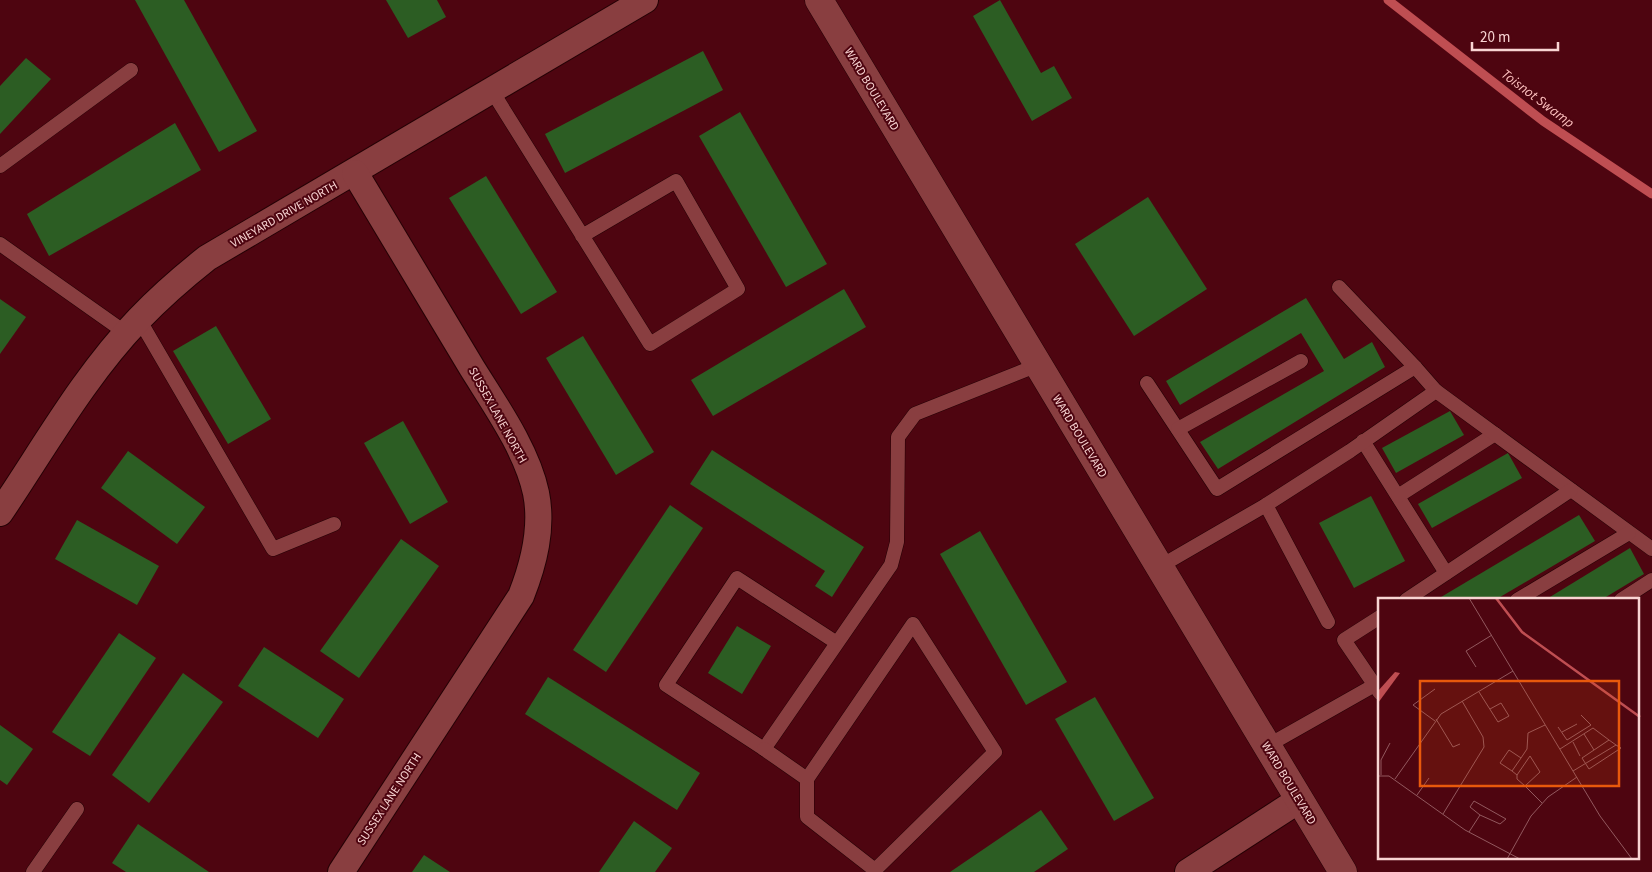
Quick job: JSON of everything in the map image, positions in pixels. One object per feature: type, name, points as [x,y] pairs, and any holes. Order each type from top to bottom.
[{"type":"main road","name":"WARD BOULEVARD","points":[[818,0],[1343,872]]},
{"type":"street","name":"VINEYARD DRIVE NORTH","points":[[0,513],[85,386],[132,326],[180,279],[207,258],[355,173],[645,0]]},
{"type":"street","name":"SUSSEX LANE NORTH","points":[[341,872],[521,596],[531,568],[540,522],[536,492],[529,471],[506,425],[355,173]]},
{"type":"street","points":[[1188,872],[1299,800]]},
{"type":"lane","points":[[0,166],[132,70]]},
{"type":"lane","points":[[492,91],[582,236],[650,344],[738,289],[676,181],[582,236]]},
{"type":"lane","points":[[0,244],[132,326],[273,549],[334,524]]},
{"type":"lane","points":[[1338,287],[1436,391],[1652,549]]},
{"type":"lane","points":[[1178,429],[1301,361]]},
{"type":"lane","points":[[764,750],[891,565],[896,542],[898,437],[915,414],[1038,365]]},
{"type":"lane","points":[[1147,383],[1217,489],[1415,367]]},
{"type":"lane","points":[[1159,567],[1266,505],[1363,442],[1436,391]]},
{"type":"lane","points":[[1398,496],[1495,434]]},
{"type":"lane","points":[[1363,442],[1446,573]]},
{"type":"lane","points":[[1409,598],[1571,490]]},
{"type":"lane","points":[[1266,505],[1328,622]]},
{"type":"lane","points":[[1520,598],[1629,533]]},
{"type":"lane","points":[[807,779],[666,685],[737,578],[838,643]]},
{"type":"lane","points":[[1624,598],[1652,580]]},
{"type":"lane","points":[[1266,746],[1378,687],[1344,640],[1378,618]]},
{"type":"lane","points":[[913,624],[995,752],[876,871],[807,817],[807,779],[913,624]]},
{"type":"lane","points":[[33,872],[77,808]]},
{"type":"building","points":[[135,0],[184,0],[257,131],[219,152]]},
{"type":"building","points":[[386,0],[437,0],[446,17],[408,38]]},
{"type":"building","points":[[1000,0],[1041,73],[1054,66],[1072,98],[1032,121],[973,16]]},
{"type":"building","points":[[703,51],[723,90],[565,173],[545,134]]},
{"type":"building","points":[[26,58],[51,79],[0,134],[0,86]]},
{"type":"building","points":[[740,112],[827,264],[786,287],[699,136]]},
{"type":"building","points":[[175,123],[201,170],[49,256],[27,214]]},
{"type":"building","points":[[486,176],[557,292],[521,314],[449,198]]},
{"type":"building","points":[[1148,197],[1207,289],[1134,336],[1075,244]]},
{"type":"building","points":[[844,289],[866,327],[713,416],[691,380]]},
{"type":"building","points":[[1306,298],[1344,359],[1372,342],[1385,367],[1218,469],[1200,442],[1324,371],[1301,333],[1180,405],[1166,381]]},
{"type":"building","points":[[0,299],[26,317],[0,354]]},
{"type":"building","points":[[216,326],[271,419],[228,444],[173,351]]},
{"type":"building","points":[[583,336],[654,452],[616,475],[546,358]]},
{"type":"building","points":[[1450,411],[1464,435],[1396,473],[1382,448]]},
{"type":"building","points":[[403,421],[448,502],[410,524],[364,443]]},
{"type":"building","points":[[712,450],[864,547],[832,597],[815,586],[825,571],[690,484]]},
{"type":"building","points":[[128,451],[205,507],[177,544],[101,488]]},
{"type":"building","points":[[1508,453],[1522,478],[1432,528],[1418,504]]},
{"type":"building","points":[[1371,496],[1405,561],[1354,588],[1319,523]]},
{"type":"building","points":[[670,505],[703,528],[606,672],[573,650]]},
{"type":"building","points":[[1579,515],[1595,541],[1498,598],[1439,598]]},
{"type":"building","points":[[77,520],[159,566],[137,605],[55,559]]},
{"type":"building","points":[[980,531],[1067,682],[1026,705],[940,554]]},
{"type":"building","points":[[401,539],[439,566],[359,678],[320,651]]},
{"type":"building","points":[[1630,548],[1644,574],[1604,598],[1548,598]]},
{"type":"building","points":[[737,626],[771,646],[742,694],[708,673]]},
{"type":"building","points":[[119,633],[156,658],[90,756],[52,732]]},
{"type":"building","points":[[264,647],[344,699],[318,738],[238,686]]},
{"type":"building","points":[[183,673],[223,702],[149,803],[112,775]]},
{"type":"building","points":[[548,677],[700,773],[677,810],[525,714]]},
{"type":"building","points":[[1095,697],[1154,798],[1114,821],[1055,719]]},
{"type":"building","points":[[0,725],[33,749],[7,785],[0,780]]},
{"type":"building","points":[[1041,810],[1068,849],[1034,872],[950,872]]},
{"type":"building","points":[[634,821],[672,848],[655,872],[599,872]]},
{"type":"building","points":[[138,824],[209,872],[126,872],[112,863]]},
{"type":"building","points":[[424,855],[450,872],[412,872]]},
{"type":"waterway","name":"Toisnot Swamp","points":[[1388,0],[1543,121],[1652,194]]}]
